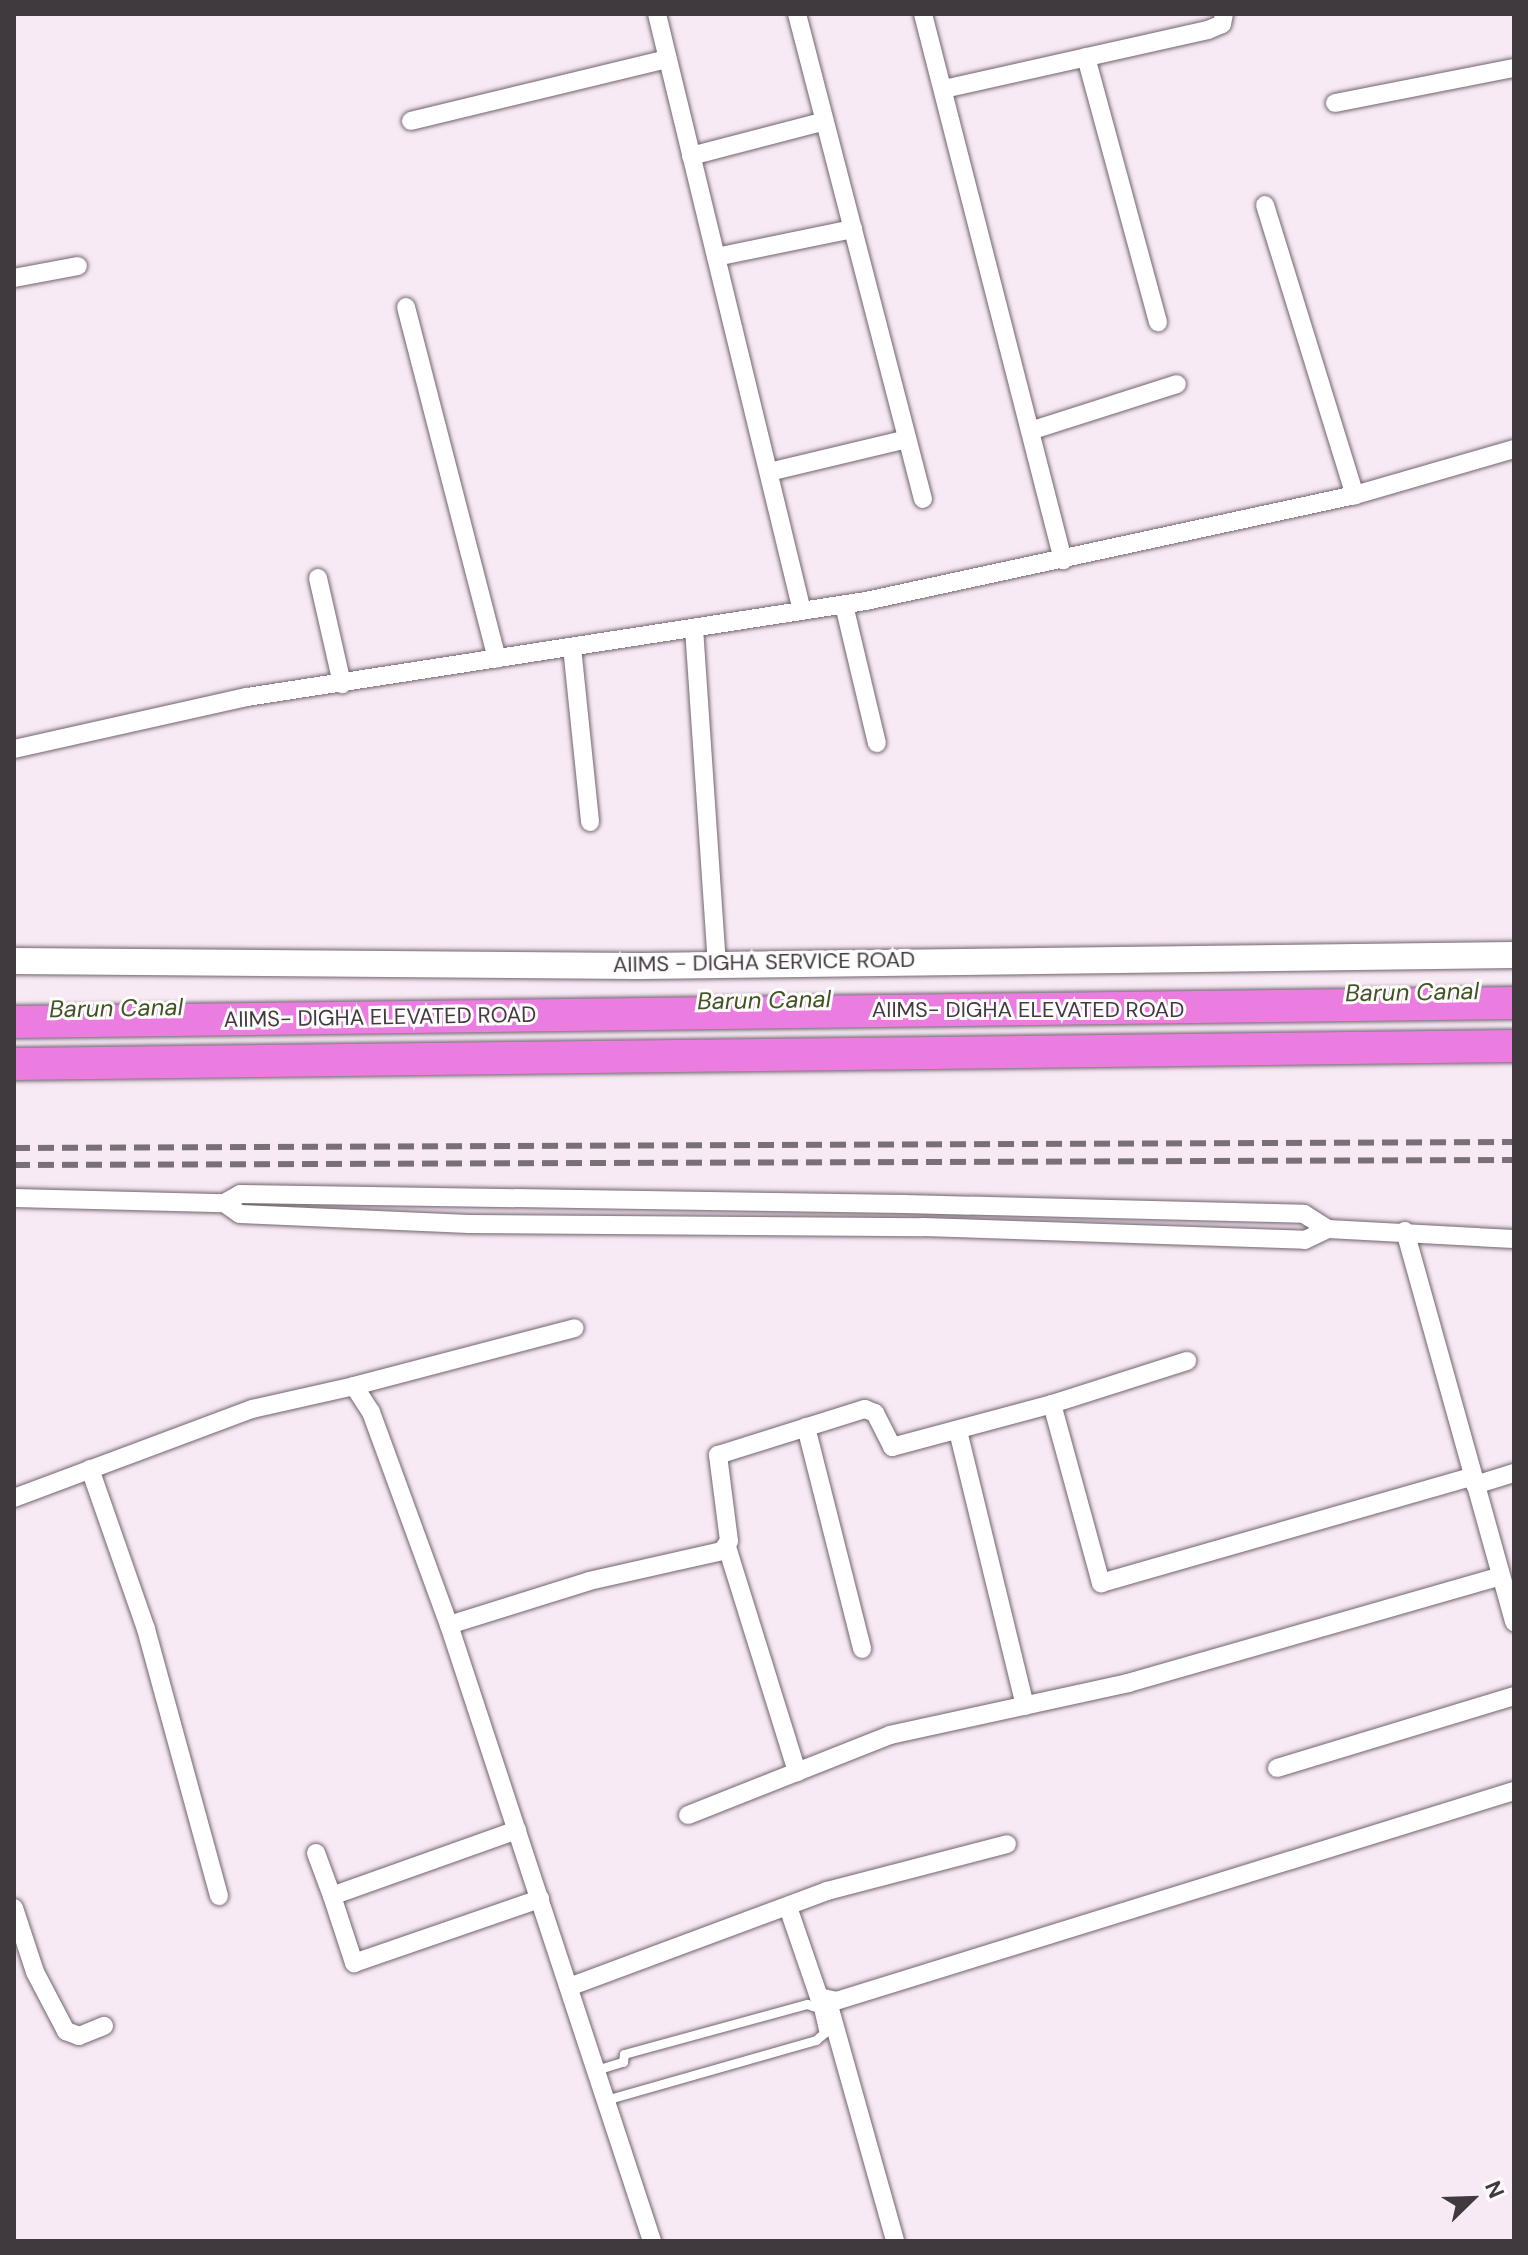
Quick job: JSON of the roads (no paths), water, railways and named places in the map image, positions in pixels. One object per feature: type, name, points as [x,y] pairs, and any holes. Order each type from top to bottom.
[{"type":"highway","name":"AIIMS- DIGHA ELEVATED ROAD","points":[[14,1022],[1514,1003]]},
{"type":"highway","name":"AIIMS- DIGHA ELEVATED ROAD","points":[[14,1064],[1514,1046]]},
{"type":"main road","name":"AIIMS - DIGHA SERVICE ROAD","points":[[14,961],[717,964],[1514,955]]},
{"type":"street","points":[[657,14],[802,611]]},
{"type":"street","points":[[797,14],[923,499]]},
{"type":"street","points":[[923,14],[1033,430],[1063,560]]},
{"type":"street","points":[[944,89],[1213,29],[1224,14]]},
{"type":"street","points":[[1086,57],[1158,322]]},
{"type":"street","points":[[411,121],[668,59]]},
{"type":"street","points":[[1335,103],[1514,68]]},
{"type":"street","points":[[691,156],[825,121]]},
{"type":"street","points":[[1265,205],[1355,495]]},
{"type":"street","points":[[716,257],[853,229]]},
{"type":"street","points":[[14,278],[78,266]]},
{"type":"street","points":[[406,307],[497,658]]},
{"type":"street","points":[[1033,430],[1177,384]]},
{"type":"street","points":[[769,472],[907,439]]},
{"type":"street","points":[[14,749],[342,684],[844,605],[1355,495],[1514,449]]},
{"type":"street","points":[[318,578],[342,684]]},
{"type":"street","points":[[844,605],[877,743]]},
{"type":"street","points":[[694,628],[717,964]]},
{"type":"street","points":[[572,647],[590,822]]},
{"type":"street","points":[[14,1198],[224,1203],[240,1194],[949,1205],[1304,1214],[1328,1229]]},
{"type":"street","points":[[224,1203],[240,1214],[469,1224],[923,1227],[1305,1240],[1328,1229],[1514,1239]]},
{"type":"street","points":[[1405,1231],[1500,1576],[1510,1596],[1514,1622]]},
{"type":"street","points":[[14,1498],[252,1409],[354,1386],[575,1328]]},
{"type":"street","points":[[797,1772],[727,1547],[718,1455],[870,1408],[888,1446],[958,1431],[1187,1361]]},
{"type":"street","points":[[354,1386],[371,1412],[449,1625],[652,2241]]},
{"type":"street","points":[[1052,1404],[1101,1583],[1474,1481],[1514,1473]]},
{"type":"street","points":[[806,1427],[862,1649]]},
{"type":"street","points":[[958,1431],[1025,1706]]},
{"type":"street","points":[[90,1469],[146,1629],[219,1896]]},
{"type":"street","points":[[449,1625],[727,1547]]},
{"type":"street","points":[[688,1815],[890,1735],[1025,1706],[1500,1576]]},
{"type":"street","points":[[1277,1768],[1514,1696]]},
{"type":"street","points":[[828,2002],[1514,1791]]},
{"type":"street","points":[[332,1896],[517,1830]]},
{"type":"street","points":[[569,1987],[789,1910],[827,1891],[1007,1844]]},
{"type":"street","points":[[316,1853],[354,1963],[540,1899]]},
{"type":"street","points":[[14,1908],[35,1972],[66,2031],[79,2036],[104,2026]]},
{"type":"street","points":[[789,1910],[817,1992],[828,2002],[895,2241]]},
{"type":"lane","points":[[596,2070],[623,2062],[624,2054],[807,2004],[818,2008],[824,2033],[816,2040],[606,2100]]},
{"type":"railway","points":[[14,1148],[1514,1142]]},
{"type":"railway","points":[[14,1165],[1514,1160]]},
{"type":"water label","name":"Barun Canal","points":[[1412,992]]},
{"type":"water label","name":"Barun Canal","points":[[764,1000]]},
{"type":"water label","name":"Barun Canal","points":[[116,1008]]}]
